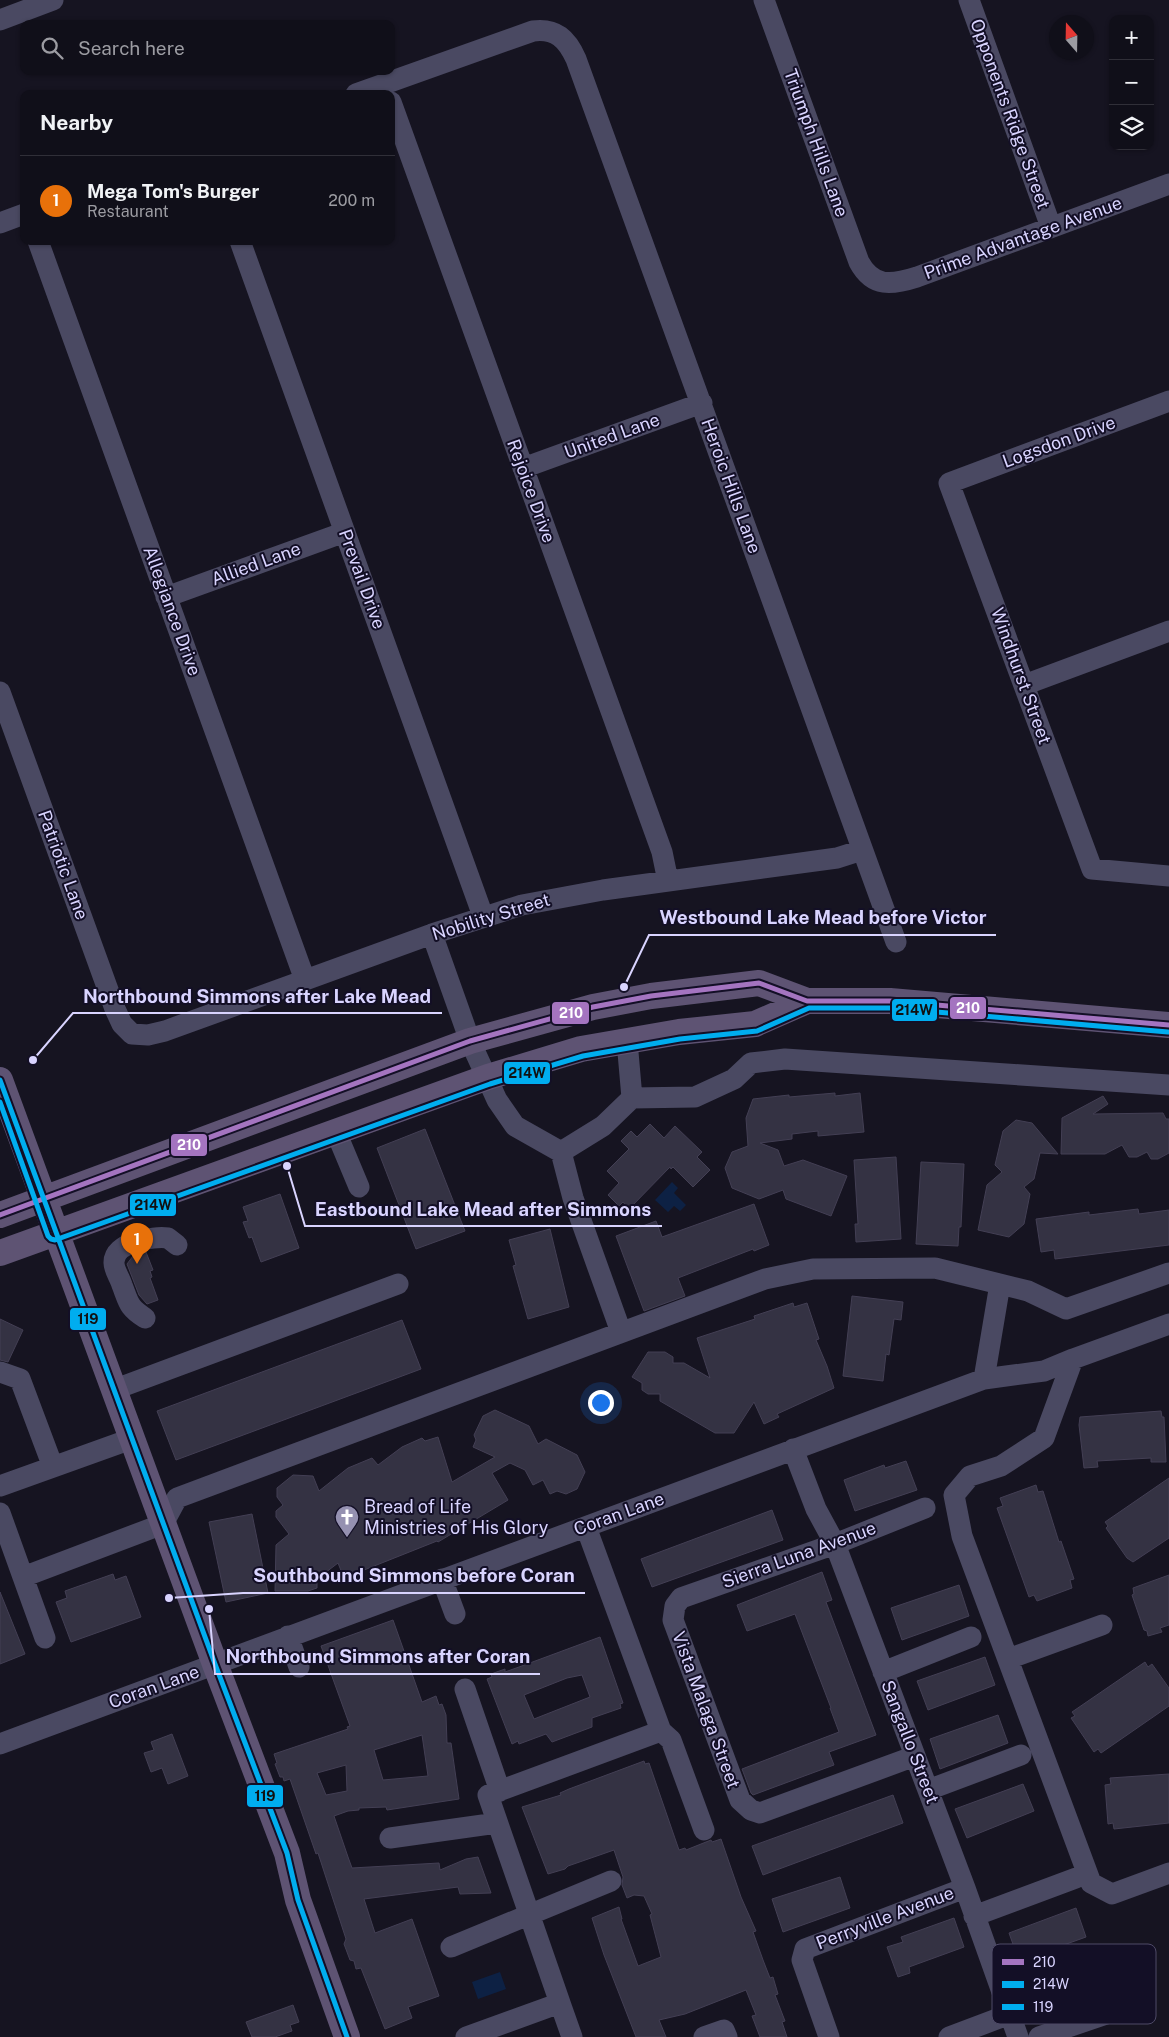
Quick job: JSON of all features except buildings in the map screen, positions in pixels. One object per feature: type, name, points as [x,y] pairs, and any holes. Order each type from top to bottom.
[{"type":"main road","points":[[0,1215],[470,1041],[593,1007],[651,996],[759,983],[807,1001],[890,1001],[1169,1025]]},
{"type":"main road","points":[[0,1253],[488,1077],[544,1059],[627,1040],[755,1024],[807,1001]]},
{"type":"main road","points":[[0,1080],[113,1390],[287,1853],[298,1900],[347,2037]]},
{"type":"main road","points":[[322,1095],[336,1132]]},
{"type":"street","points":[[0,20],[53,0]]},
{"type":"street","name":"Triumph Hills Lane","points":[[764,0],[859,262],[876,282]]},
{"type":"street","name":"Opponents Ridge Street","points":[[969,0],[1052,227]]},
{"type":"street","name":"Heroic Hills Lane","points":[[395,90],[524,33],[542,30],[558,34],[569,45],[576,59],[702,403],[896,942]]},
{"type":"street","name":"Rejoice Drive","points":[[395,112],[662,852],[668,881]]},
{"type":"street","name":"Prime Advantage Avenue","points":[[876,282],[886,283],[908,280],[1169,184]]},
{"type":"street","points":[[0,223],[20,216]]},
{"type":"street","name":"Allegiance Drive","points":[[39,245],[306,980]]},
{"type":"street","name":"Prevail Drive","points":[[241,245],[483,916]]},
{"type":"street","name":"Logsdon Drive","points":[[949,483],[1169,401]]},
{"type":"street","name":"United Lane","points":[[523,468],[702,403]]},
{"type":"street","name":"Windhurst Street","points":[[949,483],[1092,869],[1169,876]]},
{"type":"street","name":"Allied Lane","points":[[166,597],[345,532]]},
{"type":"street","points":[[1024,685],[1169,631]]},
{"type":"street","name":"Patriotic Lane","points":[[0,692],[115,1009],[122,1024],[132,1034]]},
{"type":"street","name":"Nobility Street","points":[[132,1034],[148,1035],[165,1031],[483,916],[556,898],[837,858],[862,850]]},
{"type":"street","points":[[432,934],[470,1041],[497,1100],[515,1126],[561,1152],[573,1198],[621,1332]]},
{"type":"street","points":[[627,1040],[632,1098]]},
{"type":"street","points":[[561,1152],[604,1126],[632,1098],[695,1097],[734,1079],[750,1063],[785,1059],[1169,1086]]},
{"type":"street","points":[[336,1132],[359,1187]]},
{"type":"street","points":[[145,1318],[131,1309],[114,1263],[116,1255],[130,1244],[146,1239],[168,1238],[177,1245]]},
{"type":"street","points":[[23,1577],[163,1524],[177,1498],[180,1496],[765,1279],[813,1269],[935,1268],[1028,1291],[1066,1308],[1169,1272]]},
{"type":"street","points":[[113,1390],[398,1284]]},
{"type":"street","points":[[984,1379],[1000,1284]]},
{"type":"street","name":"Coran Lane","points":[[0,1744],[984,1379],[1044,1371],[1169,1324]]},
{"type":"street","points":[[1073,1359],[1044,1438],[1001,1466],[970,1476],[954,1495],[962,1536],[1091,1883],[1112,1894],[1169,1873]]},
{"type":"street","points":[[0,1372],[20,1379],[53,1467]]},
{"type":"street","points":[[0,1486],[132,1439]]},
{"type":"street","name":"Sangallo Street","points":[[793,1450],[816,1509],[835,1544],[916,1756],[992,1965]]},
{"type":"street","name":"Sierra Luna Avenue","points":[[675,1606],[681,1598],[835,1544],[925,1508]]},
{"type":"street","points":[[0,1513],[45,1638]]},
{"type":"street","points":[[586,1527],[661,1732],[671,1740],[704,1830]]},
{"type":"street","points":[[442,1579],[455,1614]]},
{"type":"street","name":"Vista Malaga Street","points":[[675,1606],[673,1620],[733,1782],[740,1800],[751,1810],[760,1813],[916,1756]]},
{"type":"street","points":[[1008,1659],[1102,1625]]},
{"type":"street","points":[[288,1636],[299,1667]]},
{"type":"street","points":[[883,1672],[970,1637]]},
{"type":"street","points":[[465,1688],[500,1791]]},
{"type":"street","points":[[572,2037],[488,1796],[661,1732]]},
{"type":"street","points":[[928,1790],[1021,1755]]},
{"type":"street","points":[[390,1838],[498,1823]]},
{"type":"street","name":"Perryville Avenue","points":[[974,1916],[1076,1878]]},
{"type":"street","points":[[451,1947],[611,1881]]},
{"type":"street","name":"Perryville Avenue","points":[[829,2037],[802,1960],[805,1948],[965,1888]]},
{"type":"street","points":[[466,2037],[560,2003]]},
{"type":"street","points":[[949,2037],[992,2021]]},
{"type":"street","name":"Sangallo Street","points":[[1013,2024],[1018,2037]]},
{"type":"street","points":[[1039,2037],[1077,2024]]},
{"type":"street","points":[[704,2037],[724,2030],[727,2037]]},
{"type":"water","points":[[672,1182],[678,1188],[674,1193],[686,1205],[680,1211],[674,1206],[668,1212],[655,1200]]},
{"type":"water","points":[[500,1972],[506,1989],[478,1999],[472,1982]]},
{"type":"transit line","name":"210","points":[[0,1215],[470,1041],[593,1007],[651,996],[759,983],[807,1001],[890,1001],[1169,1025]]},
{"type":"transit line","name":"214W","points":[[0,1102],[48,1236],[55,1240],[490,1084],[583,1056],[680,1039],[757,1031],[809,1008],[890,1008],[1168,1032]]},
{"type":"transit line","name":"119","points":[[0,1080],[215,1664],[287,1853],[298,1900],[347,2037]]},
{"type":"place","name":"Westbound Lake Mead before Victor","points":[[624,987]]},
{"type":"place","name":"Northbound Simmons after Lake Mead","points":[[33,1060]]},
{"type":"place","name":"Eastbound Lake Mead after Simmons","points":[[287,1166]]},
{"type":"place","name":"Mega Tom's Burger","points":[[137,1264]]},
{"type":"place","name":"Bread of Life Ministries of His Glory","points":[[347,1538]]},
{"type":"place","name":"Southbound Simmons before Coran","points":[[169,1598]]},
{"type":"place","name":"Northbound Simmons after Coran","points":[[209,1609]]}]
